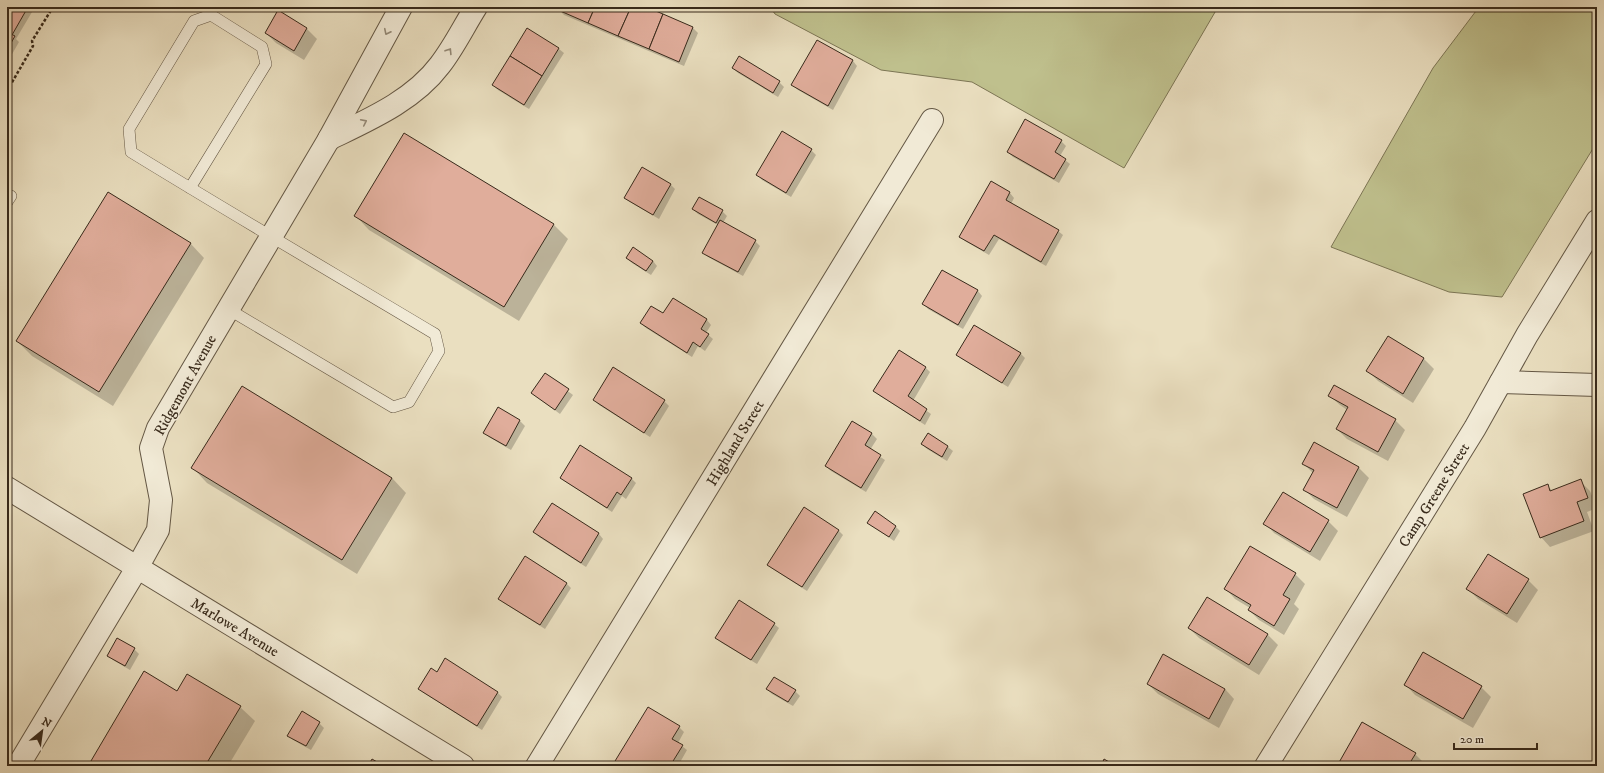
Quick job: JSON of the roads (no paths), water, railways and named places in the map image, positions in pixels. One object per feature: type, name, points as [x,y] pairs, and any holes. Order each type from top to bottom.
[{"type":"street","name":"Ridgemont Avenue","points":[[18,766],[137,568],[158,530],[160,500],[151,448],[158,428],[270,236],[327,142],[401,7]]},
{"type":"street","points":[[327,142],[381,114],[412,92],[440,65],[476,7]]},
{"type":"street","name":"Highland Street","points":[[538,766],[932,120]]},
{"type":"street","name":"Camp Greene Street","points":[[1266,766],[1476,428],[1527,335],[1597,221]]},
{"type":"street","points":[[1501,382],[1597,385]]},
{"type":"street","name":"Marlowe Avenue","points":[[7,488],[463,766]]},
{"type":"lane","points":[[190,188],[266,64],[262,46],[211,15],[194,22],[129,129],[131,152],[190,188],[270,236],[435,334],[439,351],[409,402],[393,407],[228,309]]}]
